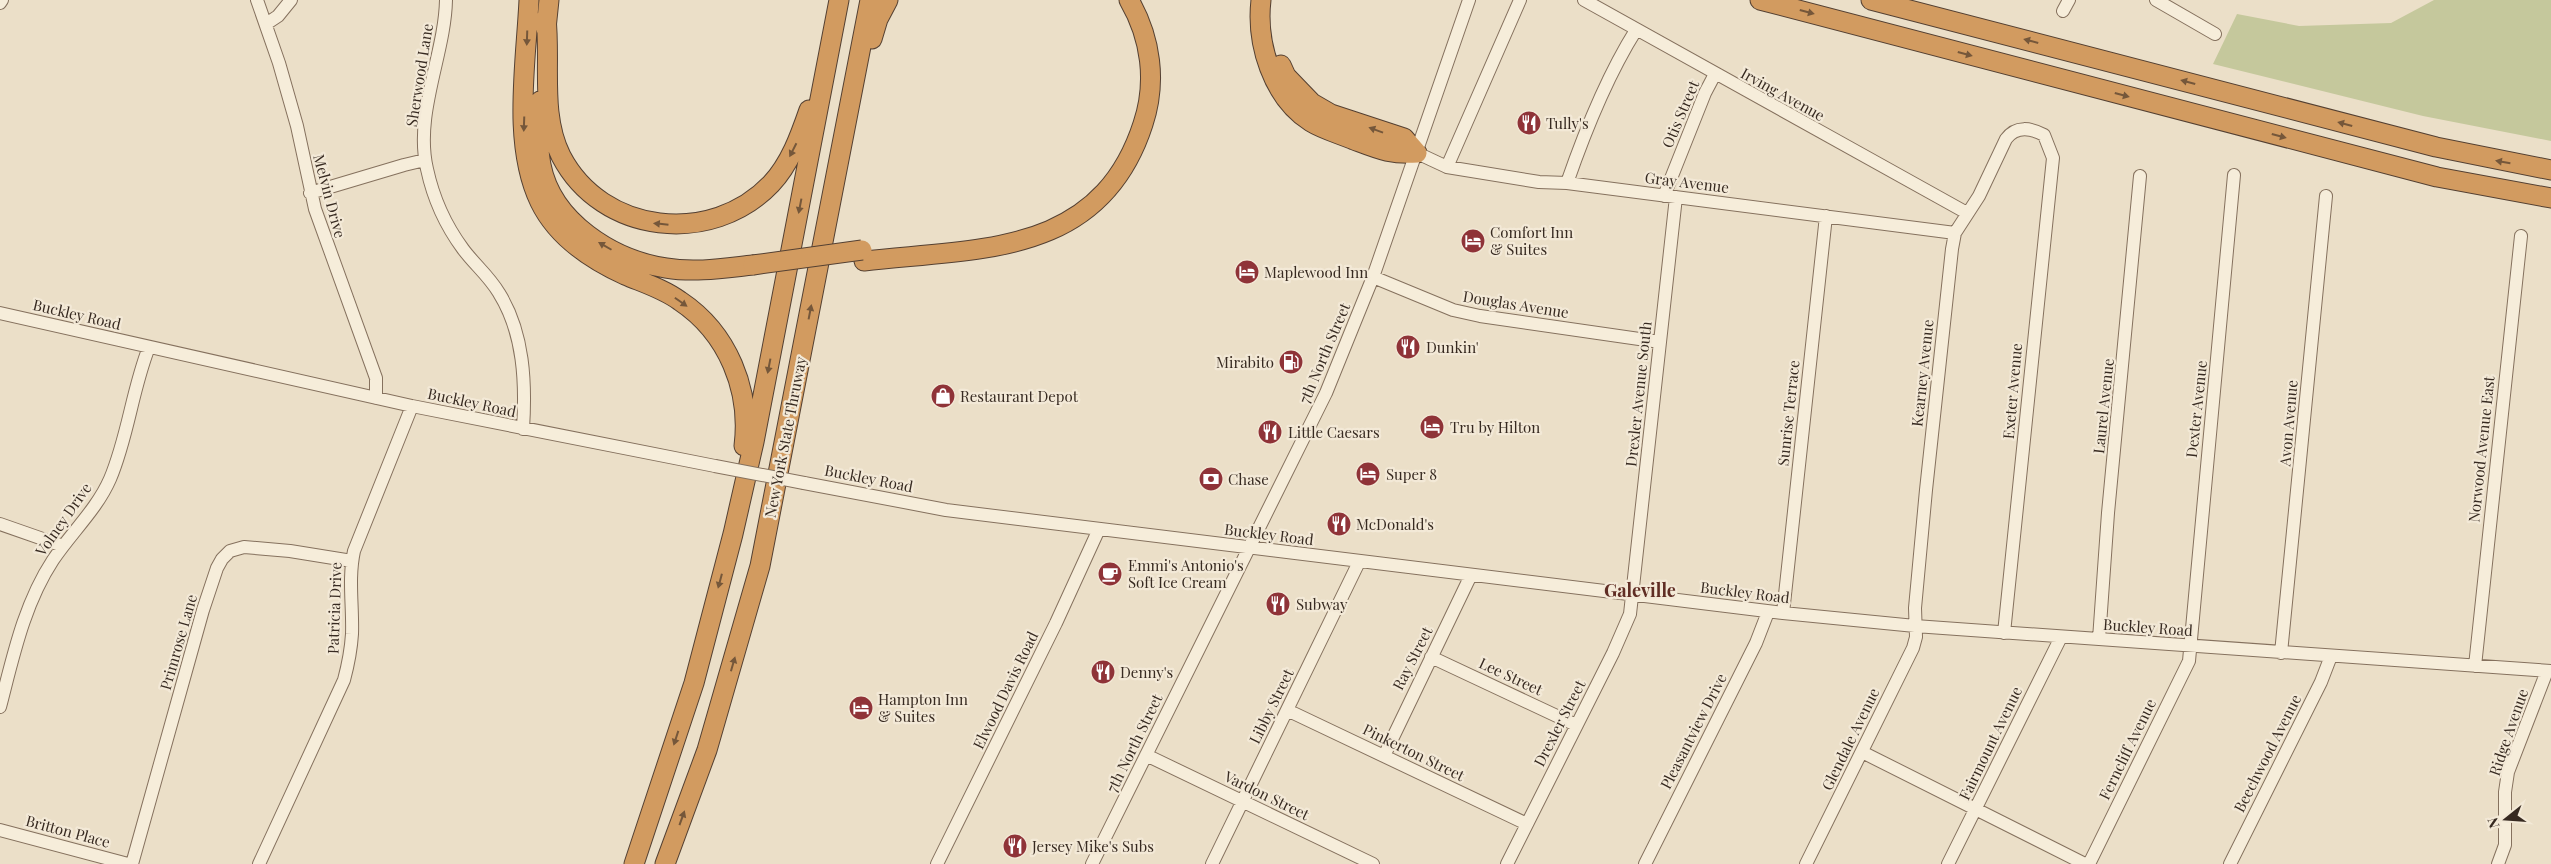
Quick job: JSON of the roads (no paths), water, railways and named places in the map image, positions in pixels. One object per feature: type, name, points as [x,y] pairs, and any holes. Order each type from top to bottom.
[{"type":"highway","points":[[529,0],[523,132],[525,157],[531,180],[541,204],[552,222],[588,255],[680,300],[702,318],[720,339],[733,362],[743,396],[745,433],[732,534]]},
{"type":"highway","name":"New York State Thruway","points":[[634,864],[694,683],[754,442],[839,0]]},
{"type":"highway","name":"New York State Thruway","points":[[665,864],[707,750],[760,566],[870,0]]},
{"type":"highway","points":[[848,109],[878,19],[888,0]]},
{"type":"highway","points":[[863,256],[1036,224],[1072,206],[1092,190],[1122,152],[1138,108],[1141,88],[1137,44],[1129,21],[1118,0]]},
{"type":"highway","points":[[548,9],[538,145],[541,167],[548,187],[562,210],[582,230],[601,244],[644,263],[688,270],[754,270],[863,256],[1021,241],[1059,227],[1080,215],[1100,198],[1116,180],[1128,160],[1139,136],[1151,92],[1151,68],[1147,42],[1137,14],[1129,0]]},
{"type":"highway","points":[[1261,0],[1259,28],[1264,54],[1283,94],[1295,108],[1317,125],[1396,155],[1417,153]]},
{"type":"highway","points":[[1273,0],[1271,33],[1276,52],[1286,76],[1298,91],[1312,103],[1331,114],[1404,138],[1417,153]]},
{"type":"highway","points":[[1760,0],[2438,177],[2551,198]]},
{"type":"highway","points":[[1871,0],[2436,147],[2551,170]]},
{"type":"highway","points":[[548,9],[549,115],[554,140],[562,158],[580,181],[597,198],[613,208],[657,224],[683,225],[711,221],[736,211],[771,184],[784,167],[801,133],[832,38]]},
{"type":"highway","points":[[606,265],[649,276],[679,281],[717,280],[754,270]]},
{"type":"street","name":"Melvin Drive","points":[[257,0],[297,126],[310,193],[331,260],[376,378],[376,398]]},
{"type":"street","points":[[266,24],[278,16],[291,0]]},
{"type":"street","name":"Sherwood Lane","points":[[446,0],[428,98],[424,149],[436,198],[450,230],[499,292],[516,334],[524,371],[523,429]]},
{"type":"street","name":"7th North Street","points":[[1092,864],[1326,393],[1373,277],[1469,0]]},
{"type":"street","points":[[1447,168],[1520,0]]},
{"type":"street","name":"Irving Avenue","points":[[1584,0],[1967,213]]},
{"type":"street","points":[[2156,0],[2215,34]]},
{"type":"street","points":[[1567,183],[1604,92],[1623,50],[1636,30]]},
{"type":"street","name":"Otis Street","points":[[1670,196],[1705,92],[1715,74]]},
{"type":"street","name":"Exeter Avenue","points":[[2004,633],[2052,151],[2044,135],[2034,129],[2023,128],[2007,137]]},
{"type":"street","name":"Kearney Avenue","points":[[1916,626],[1915,608],[1926,490],[1952,249],[1955,233],[1979,196],[2007,137]]},
{"type":"street","name":"Gray Avenue","points":[[1417,153],[1447,168],[1539,182],[1567,183],[1955,233]]},
{"type":"street","points":[[310,193],[426,160]]},
{"type":"street","name":"Laurel Avenue","points":[[2099,639],[2108,513],[2140,176]]},
{"type":"street","name":"Dexter Avenue","points":[[2190,646],[2234,176]]},
{"type":"street","name":"Drexler Avenue South","points":[[1633,595],[1660,342],[1670,196]]},
{"type":"street","name":"Avon Avenue","points":[[2281,653],[2326,196]]},
{"type":"street","name":"Sunrise Terrace","points":[[1783,613],[1826,216]]},
{"type":"street","name":"Norwood Avenue East","points":[[2475,666],[2521,236]]},
{"type":"street","name":"Douglas Avenue","points":[[1373,277],[1453,310],[1480,316],[1660,342]]},
{"type":"street","name":"Buckley Road","points":[[0,314],[523,429],[946,510],[1768,612],[2004,633],[2549,671]]},
{"type":"street","name":"Volney Drive","points":[[0,707],[5,671],[33,597],[63,546],[100,497],[110,479],[140,369],[148,347]]},
{"type":"street","name":"Patricia Drive","points":[[259,864],[344,680],[351,652],[350,587],[352,561],[370,509],[412,406]]},
{"type":"street","points":[[0,524],[63,546]]},
{"type":"street","name":"Elwood Davis Road","points":[[937,864],[1056,623],[1100,529]]},
{"type":"street","name":"Primrose Lane","points":[[132,864],[203,610],[217,568],[222,559],[230,552],[244,547],[290,551],[352,561]]},
{"type":"street","name":"Libby Street","points":[[1212,864],[1359,562]]},
{"type":"street","name":"Ray Street","points":[[1384,756],[1471,575]]},
{"type":"street","name":"Drexler Street","points":[[1507,864],[1624,630],[1630,614],[1633,595]]},
{"type":"street","name":"Pleasantview Drive","points":[[1645,864],[1756,643],[1768,612]]},
{"type":"street","name":"Glendale Avenue","points":[[1806,864],[1913,648],[1916,626]]},
{"type":"street","name":"Fairmount Avenue","points":[[1948,864],[2061,637]]},
{"type":"street","name":"Ferncliff Avenue","points":[[2089,864],[2189,661],[2190,646]]},
{"type":"street","name":"Beechwood Avenue","points":[[2230,864],[2321,682],[2331,656]]},
{"type":"street","name":"Lee Street","points":[[1431,657],[1576,725]]},
{"type":"street","name":"Ridge Avenue","points":[[2498,864],[2504,845],[2505,792],[2508,772],[2549,671]]},
{"type":"street","name":"Pinkerton Street","points":[[1287,710],[1527,824]]},
{"type":"street","points":[[1862,752],[2085,864]]},
{"type":"street","name":"Vardon Street","points":[[1146,755],[1373,864]]},
{"type":"street","name":"Britton Place","points":[[0,830],[128,864]]},
{"type":"place","name":"Tully's","points":[[1529,123]]},
{"type":"place","name":"Comfort Inn & Suites","points":[[1473,241]]},
{"type":"place","name":"Maplewood Inn","points":[[1247,272]]},
{"type":"place","name":"Dunkin'","points":[[1408,347]]},
{"type":"place","name":"Mirabito","points":[[1291,362]]},
{"type":"place","name":"Restaurant Depot","points":[[943,396]]},
{"type":"place","name":"Tru by Hilton","points":[[1432,427]]},
{"type":"place","name":"Little Caesars","points":[[1270,432]]},
{"type":"place","name":"Super 8","points":[[1368,474]]},
{"type":"place","name":"Chase","points":[[1211,479]]},
{"type":"place","name":"McDonald's","points":[[1339,524]]},
{"type":"place","name":"Emmi's Antonio's Soft Ice Cream","points":[[1110,574]]},
{"type":"place","name":"Subway","points":[[1278,604]]},
{"type":"place","name":"Denny's","points":[[1103,672]]},
{"type":"place","name":"Hampton Inn & Suites","points":[[861,708]]},
{"type":"place","name":"Jersey Mike's Subs","points":[[1015,846]]},
{"type":"district","name":"Galeville","points":[[1640,590]]}]
